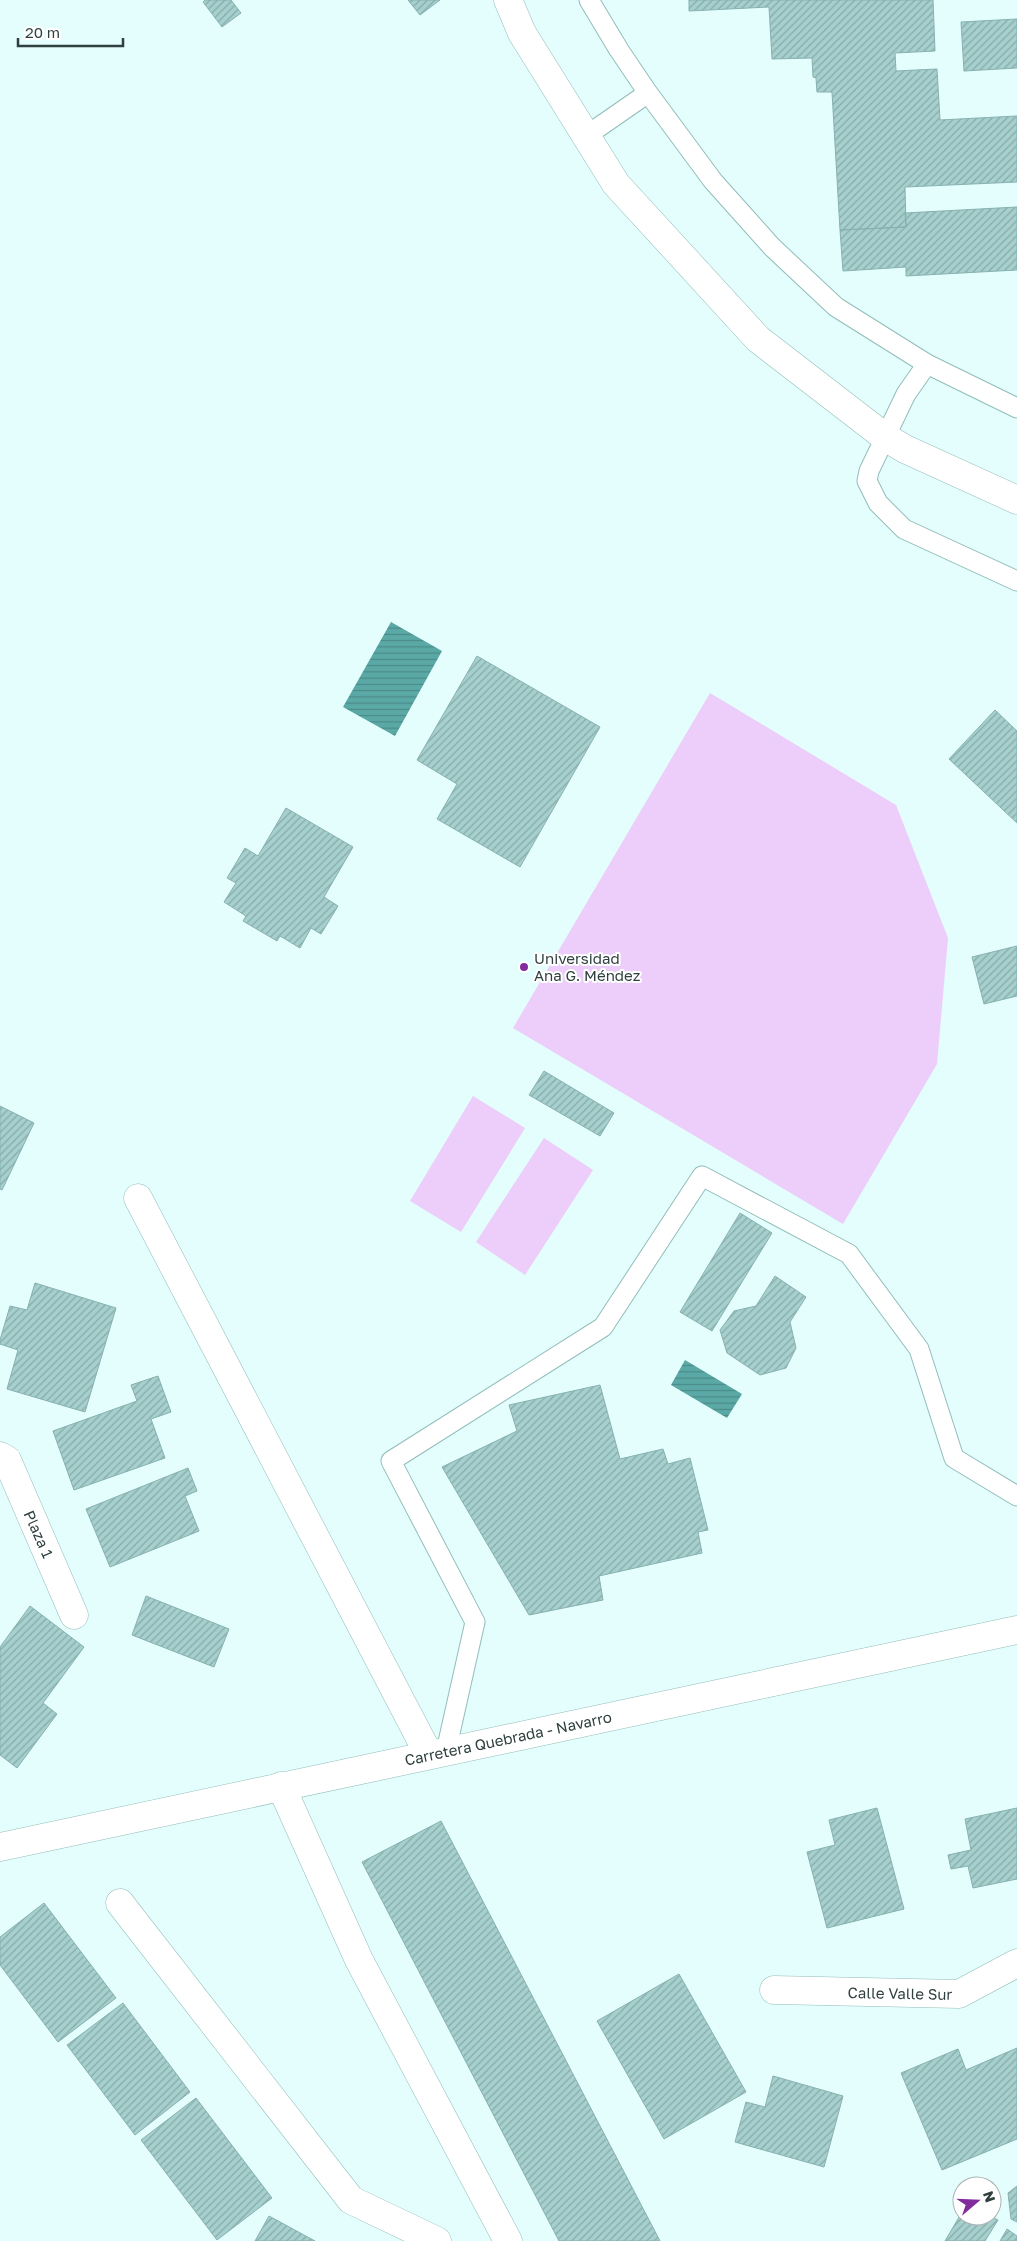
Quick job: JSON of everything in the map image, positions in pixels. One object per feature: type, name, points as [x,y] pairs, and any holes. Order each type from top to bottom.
[{"type":"street","points":[[508,0],[522,33],[616,184],[758,339],[885,436],[905,449],[1017,500]]},
{"type":"street","points":[[138,1198],[438,1753]]},
{"type":"street","name":"Plaza 1","points":[[0,1456],[7,1460],[74,1615]]},
{"type":"street","name":"Carretera Quebrada - Navarro","points":[[0,1847],[1017,1630]]},
{"type":"street","points":[[281,1786],[359,1960],[508,2241]]},
{"type":"street","points":[[120,1903],[351,2200],[436,2241]]},
{"type":"street","name":"Calle Valle Sur","points":[[774,1990],[960,1994],[1017,1963]]},
{"type":"lane","points":[[590,0],[619,50],[648,93],[713,181],[772,247],[836,307],[927,364],[1017,408]]},
{"type":"lane","points":[[586,136],[648,93]]},
{"type":"lane","points":[[927,364],[906,394],[869,471],[867,482],[878,503],[904,529],[1017,581]]},
{"type":"lane","points":[[438,1753],[475,1622],[390,1461],[602,1328],[702,1176],[849,1254],[919,1349],[954,1458],[1017,1496]]},
{"type":"shaded area","points":[[710,693],[896,805],[948,938],[937,1064],[843,1224],[513,1028]]},
{"type":"shaded area","points":[[473,1096],[525,1128],[461,1232],[410,1201]]},
{"type":"shaded area","points":[[544,1138],[593,1170],[525,1275],[476,1242]]},
{"type":"water","points":[[391,622],[442,651],[395,736],[343,707]]},
{"type":"water","points":[[685,1360],[742,1394],[727,1418],[671,1385]]},
{"type":"building","points":[[205,0],[231,0],[241,13],[222,27],[203,2]]},
{"type":"building","points":[[408,0],[440,0],[420,15]]},
{"type":"building","points":[[689,0],[933,0],[935,51],[895,53],[896,71],[937,69],[940,120],[1017,116],[1017,182],[905,187],[906,227],[840,230],[832,92],[817,92],[816,78],[813,77],[812,58],[772,59],[769,7],[689,11]]},
{"type":"building","points":[[1017,19],[1017,68],[964,71],[961,22]]},
{"type":"building","points":[[1017,207],[1017,270],[906,276],[906,267],[843,271],[840,230],[906,227],[905,213]]},
{"type":"building","points":[[477,656],[600,727],[520,867],[437,819],[457,784],[417,760]]},
{"type":"building","points":[[995,710],[1017,731],[1017,823],[949,759]]},
{"type":"building","points":[[286,808],[353,847],[324,897],[338,906],[321,934],[311,928],[300,948],[280,936],[277,941],[243,921],[246,916],[224,902],[236,883],[227,878],[245,848],[258,856]]},
{"type":"building","points":[[1017,946],[1017,996],[984,1004],[972,957]]},
{"type":"building","points":[[544,1071],[614,1113],[600,1136],[529,1095]]},
{"type":"building","points":[[0,1106],[34,1123],[2,1190],[0,1189]]},
{"type":"building","points":[[740,1213],[772,1233],[712,1331],[680,1312]]},
{"type":"building","points":[[775,1276],[806,1297],[790,1322],[796,1348],[786,1368],[760,1375],[727,1353],[720,1330],[734,1311],[756,1306]]},
{"type":"building","points":[[35,1283],[116,1308],[85,1412],[7,1389],[18,1350],[0,1344],[0,1340],[10,1306],[27,1310]]},
{"type":"building","points":[[158,1376],[171,1412],[151,1419],[165,1458],[74,1490],[53,1431],[137,1401],[131,1385]]},
{"type":"building","points":[[600,1385],[620,1459],[663,1449],[668,1464],[690,1458],[708,1530],[698,1532],[702,1553],[599,1576],[603,1600],[529,1615],[442,1467],[517,1431],[509,1405]]},
{"type":"building","points":[[188,1468],[197,1491],[185,1496],[199,1531],[110,1567],[86,1509]]},
{"type":"building","points":[[146,1596],[229,1629],[214,1667],[132,1635]]},
{"type":"building","points":[[30,1606],[84,1647],[43,1703],[57,1714],[17,1768],[0,1755],[0,1647]]},
{"type":"building","points":[[877,1808],[904,1909],[827,1928],[807,1852],[835,1845],[829,1820]]},
{"type":"building","points":[[1017,1808],[1017,1879],[973,1888],[968,1866],[951,1869],[948,1855],[971,1850],[965,1819]]},
{"type":"building","points":[[441,1821],[660,2241],[559,2241],[362,1862]]},
{"type":"building","points":[[44,1903],[116,1998],[58,2042],[0,1965],[0,1937]]},
{"type":"building","points":[[679,1974],[746,2092],[664,2139],[597,2021]]},
{"type":"building","points":[[123,2003],[190,2092],[135,2135],[67,2045]]},
{"type":"building","points":[[1017,2048],[1017,2139],[942,2170],[901,2073],[958,2049],[966,2070]]},
{"type":"building","points":[[773,2076],[843,2096],[824,2167],[735,2142],[746,2102],[765,2107]]},
{"type":"building","points":[[196,2098],[272,2198],[217,2240],[141,2140]]},
{"type":"building","points":[[1017,2186],[1017,2222],[1011,2219],[1008,2193]]},
{"type":"building","points":[[269,2216],[315,2241],[255,2241]]},
{"type":"building","points":[[954,2226],[994,2226],[985,2241],[945,2241]]},
{"type":"building","points":[[1007,2229],[1017,2236],[1017,2241],[1000,2241]]},
{"type":"place","name":"Universidad Ana G. Méndez","points":[[524,967]]}]
